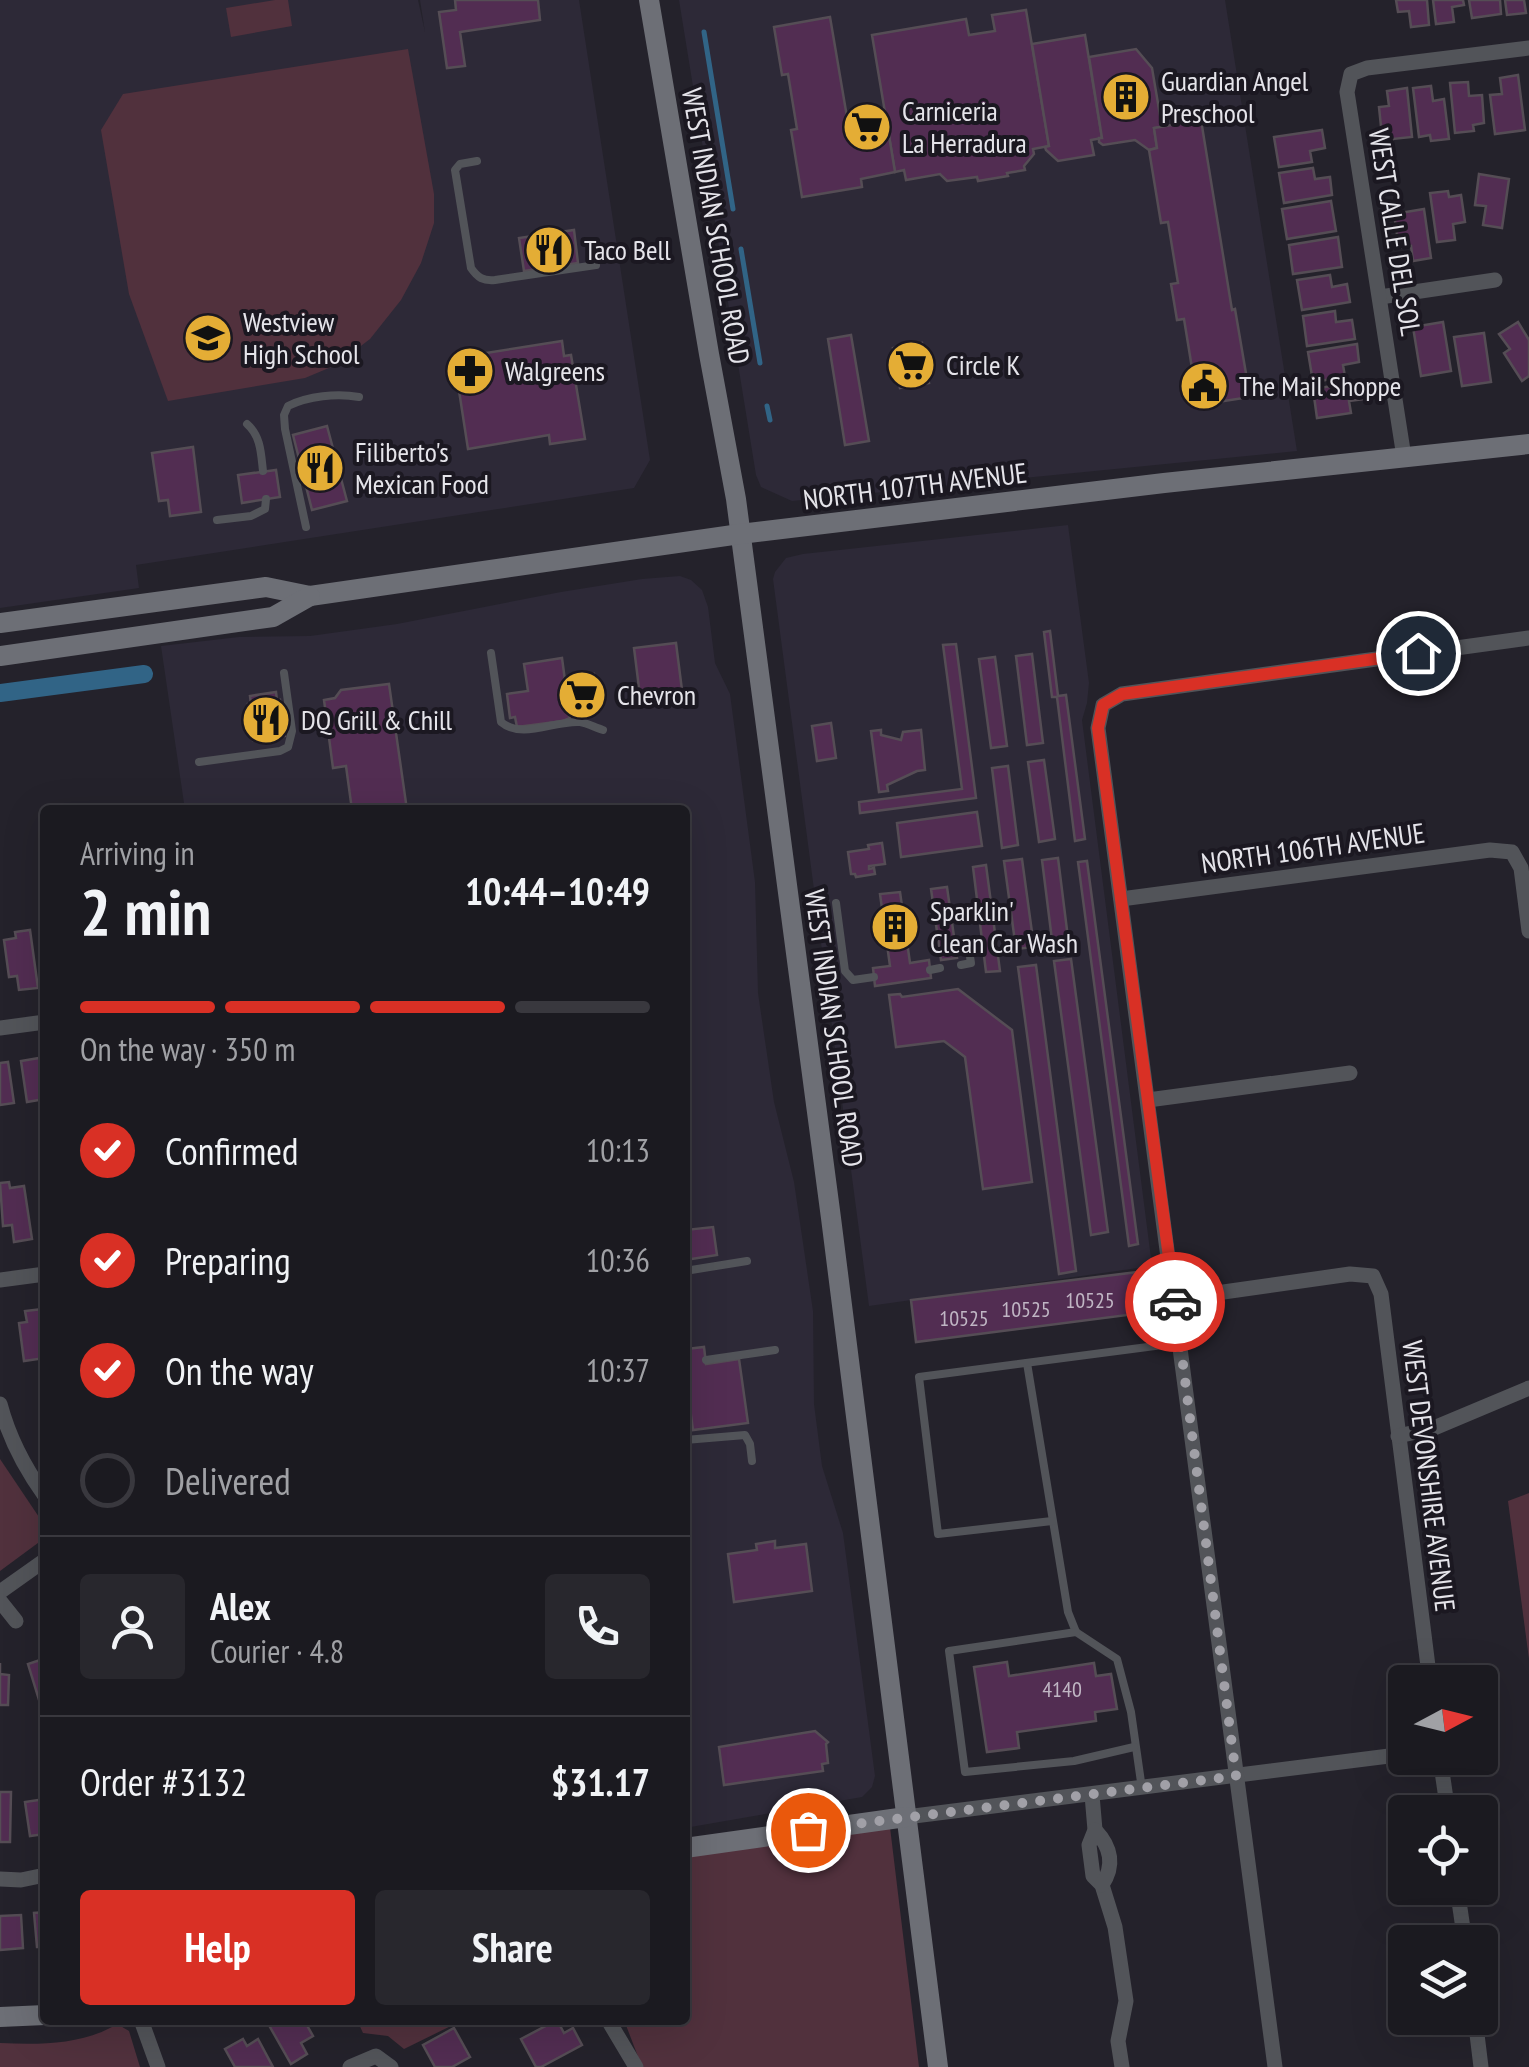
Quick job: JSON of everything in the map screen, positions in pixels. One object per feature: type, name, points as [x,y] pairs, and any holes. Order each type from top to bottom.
[{"type":"main road","name":"WEST INDIAN SCHOOL ROAD","points":[[649,0],[736,499],[938,2067]]},
{"type":"main road","name":"NORTH 107TH AVENUE","points":[[0,623],[266,587],[310,596],[740,534],[1529,444]]},
{"type":"main road","name":"NORTH 107TH AVENUE","points":[[0,656],[273,617],[310,596]]},
{"type":"main road","points":[[690,1847],[906,1817]]},
{"type":"main road","points":[[0,2018],[40,2014]]},
{"type":"street","name":"WEST CALLE DEL SOL","points":[[1404,457],[1347,92],[1351,74],[1368,68],[1529,48]]},
{"type":"street","points":[[1380,297],[1495,280]]},
{"type":"street","points":[[1275,2067],[1098,728],[1103,705],[1122,694],[1529,638]]},
{"type":"street","name":"NORTH 106TH AVENUE","points":[[1120,899],[1490,850],[1512,852],[1520,868],[1529,931]]},
{"type":"street","points":[[0,1028],[40,1023]]},
{"type":"street","points":[[1148,1100],[1350,1073]]},
{"type":"street","name":"WEST DEVONSHIRE AVENUE","points":[[1174,1298],[1350,1274],[1374,1276],[1381,1294],[1428,1665]]},
{"type":"street","points":[[0,1280],[40,1275]]},
{"type":"street","points":[[1398,1436],[1434,1428],[1529,1388]]},
{"type":"street","points":[[0,1404],[18,1454],[40,1488]]},
{"type":"street","points":[[0,1592],[40,1564]]},
{"type":"street","points":[[0,1601],[16,1621]]},
{"type":"street","points":[[906,1817],[1388,1756]]},
{"type":"street","points":[[1092,1795],[1095,1830],[1089,1845],[1091,1858],[1094,1876],[1102,1885],[1115,1927],[1126,2001],[1118,2041],[1122,2067]]},
{"type":"street","points":[[1095,1830],[1107,1842],[1110,1872],[1102,1885]]},
{"type":"street","points":[[1091,1858],[1108,1856]]},
{"type":"street","points":[[0,1879],[40,1876]]},
{"type":"street","points":[[143,2025],[158,2067]]},
{"type":"street","points":[[611,2025],[636,2067]]},
{"type":"street","points":[[1476,2035],[1481,2067]]},
{"type":"street","points":[[350,2067],[376,2056],[390,2067]]},
{"type":"lane","points":[[477,161],[460,164],[455,170],[471,268],[476,276],[485,281],[596,265]]},
{"type":"lane","points":[[306,527],[284,415],[288,406],[297,401],[360,396]]},
{"type":"lane","points":[[247,424],[260,444],[263,471]]},
{"type":"lane","points":[[217,520],[259,513],[265,508],[266,499]]},
{"type":"lane","points":[[491,652],[501,722],[507,727],[580,722],[603,730]]},
{"type":"lane","points":[[199,762],[288,747],[292,731],[284,673]]},
{"type":"lane","points":[[836,902],[845,971],[853,980],[874,978]]},
{"type":"lane","points":[[962,965],[971,963],[969,950]]},
{"type":"lane","points":[[690,1270],[747,1262]]},
{"type":"lane","points":[[1052,1521],[938,1534],[919,1377],[1180,1343]]},
{"type":"lane","points":[[706,1360],[774,1350]]},
{"type":"lane","points":[[1028,1363],[1068,1612],[1076,1632],[1117,1659],[1131,1712],[1142,1788]]},
{"type":"lane","points":[[690,1439],[744,1434],[752,1461]]},
{"type":"lane","points":[[1076,1632],[950,1651],[965,1772],[1074,1761],[1134,1746]]},
{"type":"shaded area","points":[[0,0],[418,0],[425,32],[420,0],[579,0],[650,460],[634,488],[136,565],[139,588],[0,608]]},
{"type":"shaded area","points":[[288,0],[292,26],[231,37],[226,8]]},
{"type":"shaded area","points":[[679,0],[1225,0],[1297,451],[792,501],[761,487]]},
{"type":"shaded area","points":[[408,49],[434,194],[434,223],[421,263],[401,300],[370,339],[336,365],[305,378],[168,401],[129,294],[101,130],[123,94]]},
{"type":"shaded area","points":[[1068,525],[1089,683],[1082,720],[1152,1266],[869,1306],[773,579],[786,558],[803,554]]},
{"type":"shaded area","points":[[680,576],[702,590],[715,663],[730,694],[755,882],[758,993],[774,1102],[794,1182],[813,1311],[814,1404],[822,1466],[843,1533],[875,1776],[872,1787],[862,1797],[690,1827],[690,805],[184,805],[161,646],[239,637],[310,636],[397,624],[642,579]]},
{"type":"shaded area","points":[[0,1459],[40,1519],[40,1541],[0,1571]]},
{"type":"shaded area","points":[[1529,1493],[1529,1659],[1508,1501]]},
{"type":"shaded area","points":[[889,1819],[919,2067],[642,2067],[626,2025],[690,2025],[690,1847]]},
{"type":"shaded area","points":[[119,2025],[129,2031],[140,2067],[0,2067],[0,2043],[75,2040]]},
{"type":"shaded area","points":[[359,2025],[453,2025],[404,2049],[388,2036],[363,2033]]},
{"type":"building","points":[[455,0],[538,0],[540,20],[460,32],[465,66],[447,68],[439,12],[456,10]]},
{"type":"building","points":[[1396,0],[1427,0],[1429,25],[1411,27],[1409,11],[1398,12]]},
{"type":"building","points":[[1433,0],[1463,0],[1464,5],[1452,7],[1454,22],[1436,24]]},
{"type":"building","points":[[1469,0],[1500,0],[1501,14],[1472,18]]},
{"type":"building","points":[[1505,0],[1524,0],[1526,13],[1507,15]]},
{"type":"building","points":[[1026,10],[1049,146],[1033,149],[1025,170],[1007,173],[1008,176],[947,181],[940,174],[906,180],[904,170],[895,172],[872,35],[966,19],[969,35],[995,31],[992,15]]},
{"type":"building","points":[[830,17],[848,123],[886,117],[895,172],[861,179],[862,187],[802,197],[791,130],[797,129],[788,74],[782,75],[774,27]]},
{"type":"building","points":[[1085,35],[1102,138],[1091,140],[1094,155],[1058,161],[1045,147],[1049,146],[1032,44]]},
{"type":"building","name":"Guardian Angel Preschool","points":[[1136,49],[1152,68],[1162,127],[1154,128],[1157,148],[1149,150],[1135,140],[1103,145],[1099,142],[1102,138],[1089,57]]},
{"type":"building","points":[[1518,75],[1525,130],[1495,134],[1490,95],[1502,94],[1500,78]]},
{"type":"building","points":[[1468,82],[1469,96],[1482,95],[1484,123],[1473,125],[1474,131],[1455,133],[1450,83]]},
{"type":"building","points":[[1431,86],[1433,101],[1444,99],[1449,139],[1431,141],[1430,135],[1419,137],[1413,88]]},
{"type":"building","points":[[1407,88],[1412,137],[1392,139],[1393,145],[1383,146],[1379,107],[1389,106],[1387,91]]},
{"type":"building","points":[[1201,120],[1250,397],[1198,405],[1184,319],[1177,320],[1171,284],[1178,283],[1168,222],[1161,223],[1149,150],[1157,148],[1154,128]]},
{"type":"building","points":[[1322,130],[1325,148],[1310,151],[1312,162],[1279,167],[1274,137]]},
{"type":"building","points":[[1313,168],[1315,179],[1330,177],[1332,195],[1284,203],[1279,173]]},
{"type":"building","points":[[1479,174],[1509,179],[1502,228],[1483,225],[1486,206],[1475,205]]},
{"type":"building","points":[[1448,191],[1449,197],[1461,195],[1465,222],[1453,224],[1455,240],[1437,242],[1430,193]]},
{"type":"building","points":[[1331,201],[1336,231],[1287,239],[1282,209]]},
{"type":"building","points":[[1424,209],[1431,258],[1413,261],[1411,246],[1399,248],[1394,214]]},
{"type":"building","name":"Taco Bell","points":[[574,230],[578,263],[524,271],[519,238]]},
{"type":"building","points":[[1338,237],[1342,267],[1293,274],[1289,245]]},
{"type":"building","points":[[1330,275],[1332,287],[1347,284],[1350,302],[1302,310],[1297,280]]},
{"type":"building","points":[[1335,311],[1336,322],[1352,320],[1355,339],[1307,346],[1303,316]]},
{"type":"building","points":[[1443,322],[1451,371],[1421,376],[1413,327]]},
{"type":"building","points":[[1518,322],[1529,340],[1529,376],[1522,381],[1504,353],[1510,349],[1499,334]]},
{"type":"building","points":[[1484,333],[1491,382],[1462,386],[1454,337]]},
{"type":"building","points":[[851,335],[869,441],[845,445],[828,339]]},
{"type":"building","name":"Walgreens","points":[[562,341],[564,356],[571,355],[585,439],[550,444],[549,435],[468,449],[454,358]]},
{"type":"building","name":"Circle K","points":[[922,343],[929,383],[900,388],[893,348]]},
{"type":"building","points":[[1357,344],[1359,362],[1343,365],[1345,377],[1313,382],[1308,352]]},
{"type":"building","points":[[1363,381],[1365,399],[1349,401],[1351,413],[1317,418],[1313,389]]},
{"type":"building","name":"Filiberto's Mexican Food","points":[[327,426],[347,501],[312,510],[293,435]]},
{"type":"building","points":[[193,447],[201,512],[170,516],[168,500],[159,501],[152,453]]},
{"type":"building","points":[[276,470],[280,497],[242,503],[238,475]]},
{"type":"building","points":[[1050,631],[1058,696],[1066,695],[1085,839],[1075,841],[1057,697],[1052,697],[1044,632]]},
{"type":"building","name":"Chevron","points":[[676,643],[683,698],[641,704],[634,648]]},
{"type":"building","points":[[956,644],[976,798],[860,813],[859,802],[962,789],[943,645]]},
{"type":"building","points":[[1032,654],[1043,743],[1027,745],[1016,656]]},
{"type":"building","points":[[995,657],[1007,746],[991,748],[979,659]]},
{"type":"building","points":[[562,658],[570,718],[517,727],[515,717],[510,718],[507,694],[528,691],[524,664]]},
{"type":"building","name":"Chevron","points":[[594,674],[599,711],[569,715],[565,678]]},
{"type":"building","points":[[389,684],[406,805],[351,805],[346,766],[333,768],[324,700],[335,698],[341,690]]},
{"type":"building","name":"DQ Grill & Chill","points":[[276,692],[285,736],[253,740],[250,696]]},
{"type":"building","points":[[831,723],[836,758],[817,761],[812,726]]},
{"type":"building","points":[[881,730],[881,735],[901,740],[903,732],[921,730],[925,770],[879,792],[871,731]]},
{"type":"building","points":[[1044,760],[1055,839],[1039,842],[1028,762]]},
{"type":"building","points":[[1008,766],[1018,845],[1002,848],[992,768]]},
{"type":"building","points":[[977,812],[982,846],[901,857],[897,823]]},
{"type":"building","points":[[882,843],[885,864],[869,866],[875,874],[851,874],[848,852]]},
{"type":"building","points":[[1058,858],[1069,946],[1053,948],[1042,860]]},
{"type":"building","points":[[1022,859],[1034,947],[1016,949],[1004,861]]},
{"type":"building","points":[[1087,861],[1138,1244],[1129,1246],[1078,862]]},
{"type":"building","points":[[986,865],[1000,971],[986,972],[973,867]]},
{"type":"building","points":[[947,887],[957,958],[941,960],[931,889]]},
{"type":"building","name":"Sparklin' Clean Car Wash","points":[[900,892],[910,963],[929,960],[931,978],[875,986],[873,968],[890,966],[880,894]]},
{"type":"building","points":[[30,930],[38,988],[19,990],[17,976],[9,977],[4,940],[16,938],[15,932]]},
{"type":"building","points":[[1071,959],[1108,1232],[1091,1235],[1054,961]]},
{"type":"building","points":[[1036,965],[1076,1271],[1059,1274],[1018,967]]},
{"type":"building","points":[[958,989],[1012,1030],[1032,1182],[983,1189],[965,1057],[944,1041],[896,1047],[889,995],[902,997]]},
{"type":"building","points":[[39,1058],[40,1100],[27,1102],[21,1061]]},
{"type":"building","points":[[8,1062],[14,1103],[0,1105],[0,1063]]},
{"type":"building","points":[[9,1182],[10,1188],[24,1186],[32,1239],[14,1242],[12,1225],[3,1226],[0,1183]]},
{"type":"building","points":[[713,1227],[717,1255],[690,1259],[690,1229]]},
{"type":"building","points":[[1138,1272],[1143,1313],[916,1342],[911,1300]]},
{"type":"building","points":[[40,1309],[40,1359],[24,1361],[19,1323],[27,1322],[25,1311]]},
{"type":"building","points":[[704,1347],[706,1364],[739,1359],[748,1423],[693,1430],[690,1349]]},
{"type":"building","points":[[775,1541],[775,1548],[806,1544],[812,1591],[734,1602],[728,1554],[757,1550],[756,1544]]},
{"type":"building","points":[[40,1660],[40,1703],[28,1664]]},
{"type":"building","points":[[1007,1662],[1009,1676],[1094,1663],[1096,1676],[1111,1674],[1117,1709],[1095,1712],[1096,1721],[1017,1732],[1019,1748],[987,1752],[974,1667]]},
{"type":"building","points":[[0,1674],[9,1675],[8,1705],[0,1705]]},
{"type":"building","points":[[815,1731],[828,1742],[828,1763],[822,1764],[823,1771],[724,1785],[719,1747]]},
{"type":"building","points":[[0,1792],[11,1792],[10,1842],[0,1842]]},
{"type":"building","points":[[40,1800],[40,1835],[30,1836],[25,1802]]},
{"type":"building","points":[[40,1912],[40,1947],[37,1947],[34,1913]]},
{"type":"building","points":[[21,1915],[23,1948],[0,1950],[0,1916]]},
{"type":"building","points":[[269,2025],[307,2025],[313,2036],[301,2043],[307,2054],[291,2064]]},
{"type":"building","points":[[548,2025],[560,2025],[564,2033],[573,2028],[582,2045],[536,2067],[521,2039]]},
{"type":"building","points":[[454,2028],[470,2057],[452,2067],[435,2067],[423,2045]]},
{"type":"building","points":[[243,2039],[247,2046],[258,2039],[273,2067],[235,2067],[225,2049]]},
{"type":"waterway","points":[[704,32],[733,209]]},
{"type":"waterway","points":[[741,249],[760,363]]},
{"type":"waterway","points":[[767,406],[770,420]]},
{"type":"waterway","points":[[0,693],[144,674]]},
{"type":"way so far","points":[[808,1830],[1236,1776],[1175,1302]]},
{"type":"place","name":"Guardian Angel Preschool","points":[[1126,97]]},
{"type":"place","name":"Carniceria La Herradura","points":[[867,127]]},
{"type":"place","name":"Taco Bell","points":[[549,250]]},
{"type":"place","name":"Westview High School","points":[[208,338]]},
{"type":"place","name":"Circle K","points":[[911,365]]},
{"type":"place","name":"Walgreens","points":[[470,371]]},
{"type":"place","name":"The Mail Shoppe","points":[[1204,386]]},
{"type":"place","name":"Filiberto's Mexican Food","points":[[320,468]]},
{"type":"place","name":"Chevron","points":[[582,695]]},
{"type":"place","name":"DQ Grill & Chill","points":[[266,720]]},
{"type":"place","name":"Sparklin' Clean Car Wash","points":[[895,927]]},
{"type":"route","points":[[1175,1302],[1098,728],[1103,705],[1122,694],[1418,653]]}]
